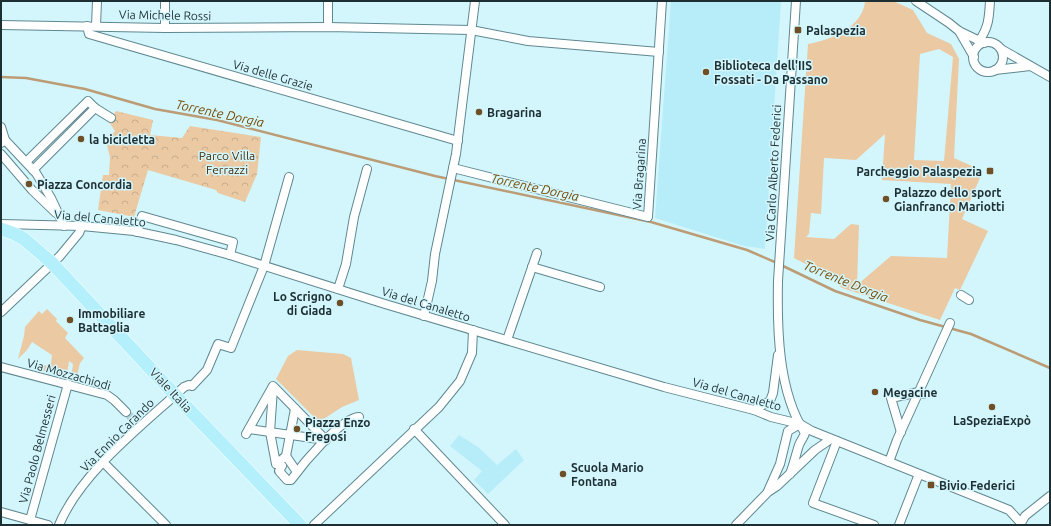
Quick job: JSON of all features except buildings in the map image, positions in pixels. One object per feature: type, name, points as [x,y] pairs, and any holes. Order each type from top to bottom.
[{"type":"main road","name":"Viale Italia","points":[[1,230],[15,234],[24,239],[48,259],[179,391],[300,525]]},
{"type":"street","points":[[96,26],[97,1]]},
{"type":"street","points":[[165,1],[165,28]]},
{"type":"street","points":[[328,1],[328,28]]},
{"type":"street","points":[[424,316],[458,141],[475,1]]},
{"type":"street","name":"Via Bragarina","points":[[453,168],[648,217],[662,1]]},
{"type":"street","name":"Via Carlo Alberto Federici","points":[[796,1],[780,244],[778,327],[790,403],[800,424]]},
{"type":"street","points":[[916,1],[959,31],[982,42],[994,43],[1001,49],[1050,77]]},
{"type":"street","points":[[974,57],[986,31],[989,18],[990,1]]},
{"type":"street","name":"Via Michele Rossi","points":[[1,25],[165,28],[471,30]]},
{"type":"street","name":"Via delle Grazie","points":[[87,26],[89,34],[458,141]]},
{"type":"street","points":[[471,30],[528,42],[659,52]]},
{"type":"street","points":[[959,31],[974,57],[976,65],[982,71],[991,72],[995,70],[1030,66]]},
{"type":"street","points":[[995,70],[1002,63],[1003,58],[1001,49]]},
{"type":"street","points":[[26,162],[88,101],[95,108],[111,118]]},
{"type":"street","points":[[33,170],[95,108]]},
{"type":"street","points":[[1,127],[3,142],[33,170],[51,198],[62,222]]},
{"type":"street","points":[[1,154],[62,222]]},
{"type":"street","points":[[338,289],[346,264],[354,217],[367,169]]},
{"type":"street","points":[[264,266],[289,178]]},
{"type":"street","points":[[137,232],[142,216],[233,242],[230,255]]},
{"type":"street","name":"Via del Canaletto","points":[[1,224],[62,222],[82,226],[137,232],[176,240],[230,255],[424,316],[664,387],[754,410],[771,417],[800,424],[812,431],[1010,510],[1021,524]]},
{"type":"street","points":[[1,312],[48,259],[79,233],[82,226]]},
{"type":"street","points":[[507,340],[537,252]]},
{"type":"street","name":"Via Ennio Carando","points":[[59,525],[68,507],[79,491],[103,462],[179,391],[189,385],[192,386],[207,370],[218,344],[231,348],[264,266]]},
{"type":"street","points":[[532,267],[600,287]]},
{"type":"street","points":[[961,296],[969,300]]},
{"type":"street","points":[[889,462],[901,432],[921,393],[950,323]]},
{"type":"street","points":[[314,525],[440,406],[460,381],[472,353],[473,330]]},
{"type":"street","name":"Via Carlo Alberto Federici","points":[[754,410],[770,401],[773,393],[780,347]]},
{"type":"street","name":"Via Mozzachiodi","points":[[1,367],[107,395],[126,412]]},
{"type":"street","name":"Via Paolo Belmesseri","points":[[30,520],[68,384]]},
{"type":"street","points":[[273,386],[326,440]]},
{"type":"street","points":[[273,386],[247,431],[270,432],[326,440]]},
{"type":"street","points":[[273,386],[270,432],[280,466],[287,480],[290,480],[338,428],[355,417],[359,417]]},
{"type":"street","points":[[901,432],[891,398],[921,393]]},
{"type":"street","points":[[280,466],[286,456],[295,409]]},
{"type":"street","points":[[768,492],[780,464],[788,431],[800,424],[805,432],[804,437],[800,443],[790,474]]},
{"type":"street","points":[[414,429],[505,525]]},
{"type":"street","points":[[736,525],[768,492],[790,474],[815,450],[834,440]]},
{"type":"street","points":[[834,440],[813,503],[874,525]]},
{"type":"street","points":[[286,456],[297,472]]},
{"type":"street","points":[[103,462],[166,525]]},
{"type":"street","points":[[899,525],[919,474]]},
{"type":"street","points":[[1021,524],[1025,516],[1050,496]]},
{"type":"street","points":[[1,512],[48,525]]},
{"type":"shaded area","points":[[671,1],[781,1],[765,249],[744,246],[655,218]]},
{"type":"shaded area","points":[[459,435],[478,447],[497,465],[516,449],[524,460],[488,494],[474,480],[482,471],[450,446]]},
{"type":"green space","points":[[865,1],[893,1],[913,10],[927,33],[951,44],[959,59],[954,158],[983,171],[962,219],[988,231],[960,290],[955,288],[940,320],[842,288],[829,276],[794,258],[808,44],[826,39],[844,31],[852,25],[863,10]],"holes":[[[939,49],[953,57],[944,161],[914,160],[920,54]],[[885,134],[882,180],[951,184],[947,258],[891,256],[857,285],[859,225],[851,224],[834,239],[806,237],[809,234],[811,213],[821,214],[824,158],[856,160]]]},
{"type":"green space","name":"Parco Villa Ferrazzi","points":[[116,111],[153,120],[150,135],[182,138],[190,126],[261,137],[257,174],[245,202],[218,193],[216,190],[148,170],[134,217],[98,210],[103,175],[109,175],[110,157],[106,141],[115,131],[109,122]]},
{"type":"green space","points":[[47,309],[68,333],[65,338],[84,358],[80,363],[76,380],[71,378],[73,364],[69,361],[67,371],[62,375],[43,371],[43,365],[48,366],[51,363],[52,355],[32,342],[27,350],[18,359],[25,327],[39,311],[42,314]]},
{"type":"green space","points":[[297,350],[343,354],[351,358],[359,400],[342,407],[319,422],[276,379],[288,356]]},
{"type":"waterway","name":"Torrente Dorgia","points":[[1,77],[26,78],[85,89],[155,109],[217,120],[435,176],[651,222],[747,250],[777,263]]},
{"type":"waterway","name":"Torrente Dorgia","points":[[781,265],[835,291],[920,320],[971,334],[1050,368]]},
{"type":"tunnel","points":[[126,412],[140,427]]},
{"type":"place","name":"Palaspezia","points":[[798,30]]},
{"type":"place","name":"Biblioteca dell'IIS Fossati - Da Passano","points":[[706,72]]},
{"type":"place","name":"Bragarina","points":[[479,112]]},
{"type":"place","name":"la bicicletta","points":[[81,139]]},
{"type":"place","name":"Parcheggio Palaspezia","points":[[990,171]]},
{"type":"place","name":"Piazza Concordia","points":[[29,184]]},
{"type":"place","name":"Palazzo dello sport Gianfranco Mariotti","points":[[886,199]]},
{"type":"place","name":"Lo Scrigno di Giada","points":[[340,303]]},
{"type":"place","name":"Immobiliare Battaglia","points":[[70,320]]},
{"type":"place","name":"Megacine","points":[[875,392]]},
{"type":"place","name":"LaSpeziaExpò","points":[[992,407]]},
{"type":"place","name":"Piazza Enzo Fregosi","points":[[297,429]]},
{"type":"place","name":"Scuola Mario Fontana","points":[[563,474]]},
{"type":"place","name":"Bivio Federici","points":[[931,485]]}]
